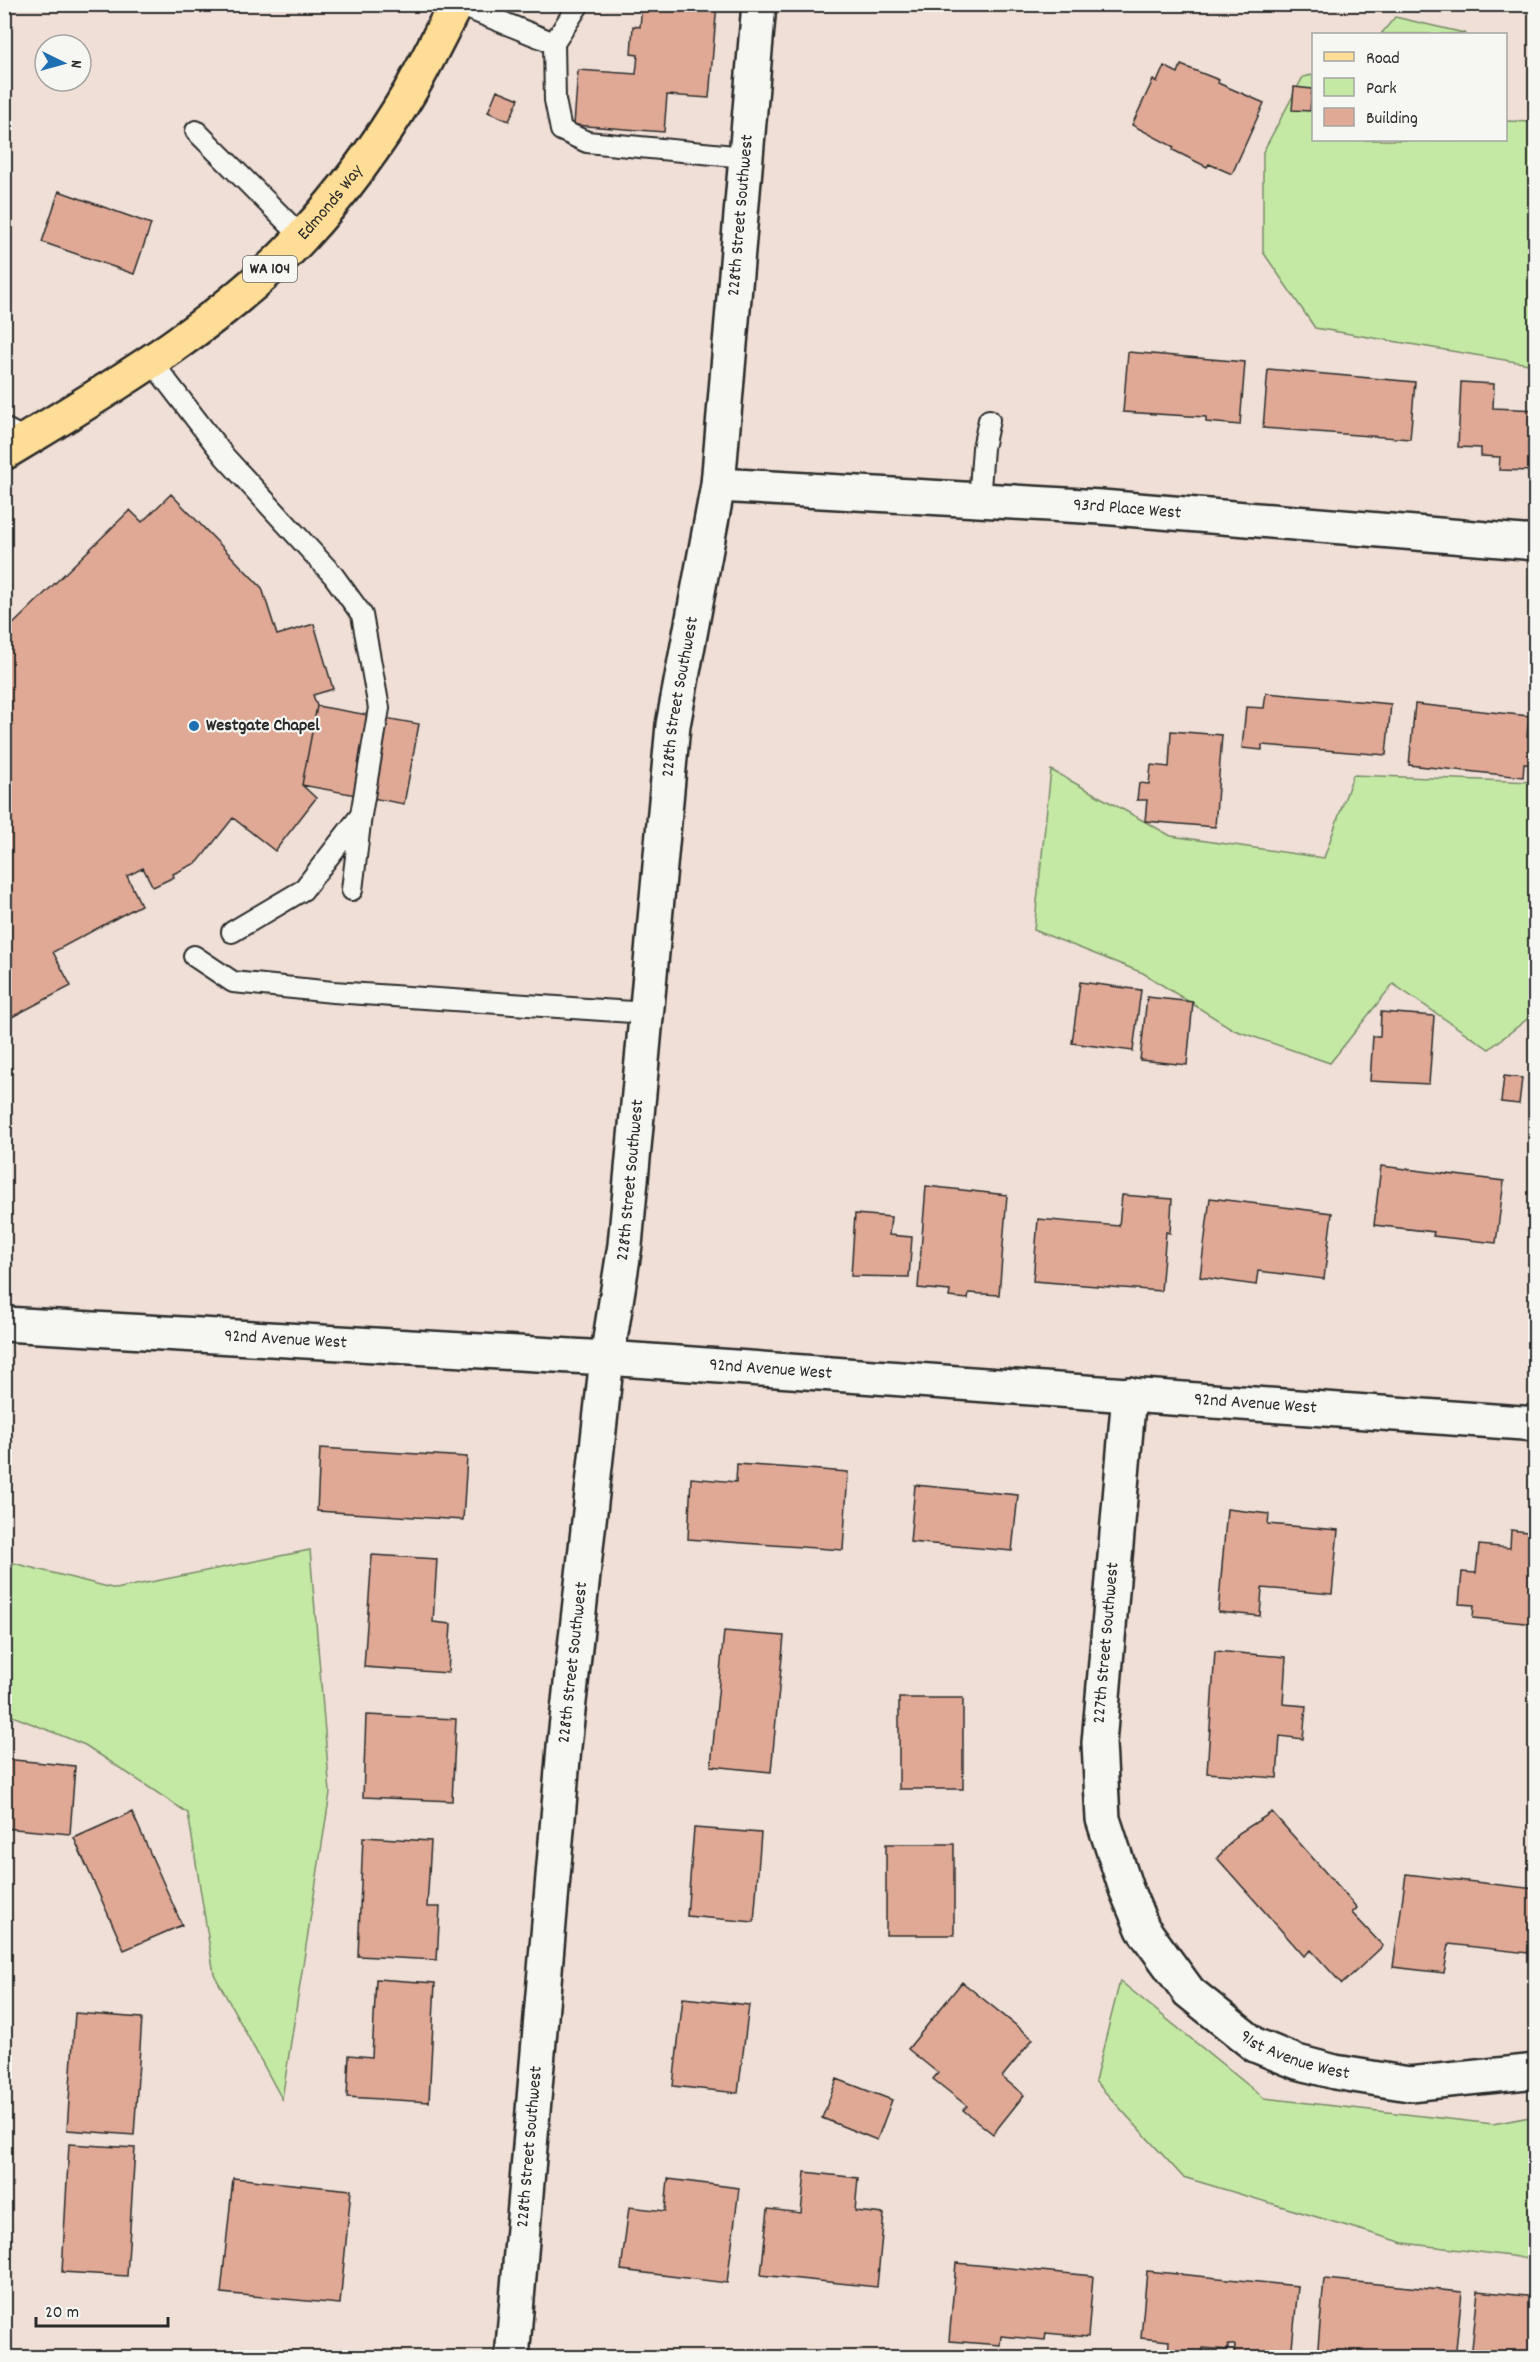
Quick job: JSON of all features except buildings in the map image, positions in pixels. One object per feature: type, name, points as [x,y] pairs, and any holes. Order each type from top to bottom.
[{"type":"main road","name":"Edmonds Way","points":[[12,440],[152,362],[260,279],[302,237],[359,168],[408,93],[456,4]]},
{"type":"street","name":"228th Street Southwest","points":[[512,2358],[564,1747],[607,1358],[625,1245],[673,725],[718,485],[759,4]]},
{"type":"street","name":"93rd Place West","points":[[718,485],[979,502],[1101,507],[1536,543]]},
{"type":"street","name":"92nd Avenue West","points":[[4,1323],[607,1358],[1536,1424]]},
{"type":"street","name":"227th Street Southwest","points":[[1126,1889],[1103,1819],[1099,1743],[1129,1394]]},
{"type":"street","name":"91st Avenue West","points":[[1126,1889],[1143,1929],[1189,1992],[1255,2045],[1316,2067],[1409,2084],[1536,2070]]},
{"type":"lane","points":[[456,4],[554,43]]},
{"type":"lane","points":[[579,4],[554,43],[555,100],[561,130],[587,142],[745,157]]},
{"type":"lane","points":[[196,131],[302,237]]},
{"type":"lane","points":[[152,362],[225,457],[333,575],[362,615],[379,708],[361,815],[352,890]]},
{"type":"lane","points":[[979,502],[983,448],[989,420]]},
{"type":"lane","points":[[232,932],[303,890],[361,815]]},
{"type":"lane","points":[[194,956],[233,982],[333,992],[647,1013]]},
{"type":"green space","points":[[1395,17],[1464,33],[1382,33]]},
{"type":"green space","points":[[1312,75],[1312,141],[1507,141],[1507,121],[1535,122],[1535,365],[1315,328],[1263,252],[1263,152],[1303,77]]},
{"type":"green space","points":[[1051,770],[1171,836],[1324,858],[1353,775],[1535,782],[1535,999],[1531,1016],[1489,1049],[1393,984],[1330,1063],[1234,1030],[1143,973],[1034,930]]},
{"type":"green space","points":[[310,1550],[330,1793],[282,2099],[214,1974],[188,1813],[85,1745],[5,1713],[5,1561],[116,1589]]},
{"type":"green space","points":[[1120,1981],[1264,2098],[1493,2124],[1535,2116],[1535,2259],[1404,2243],[1183,2177],[1095,2081]]},
{"type":"place","name":"Westgate Chapel","points":[[194,726]]}]
